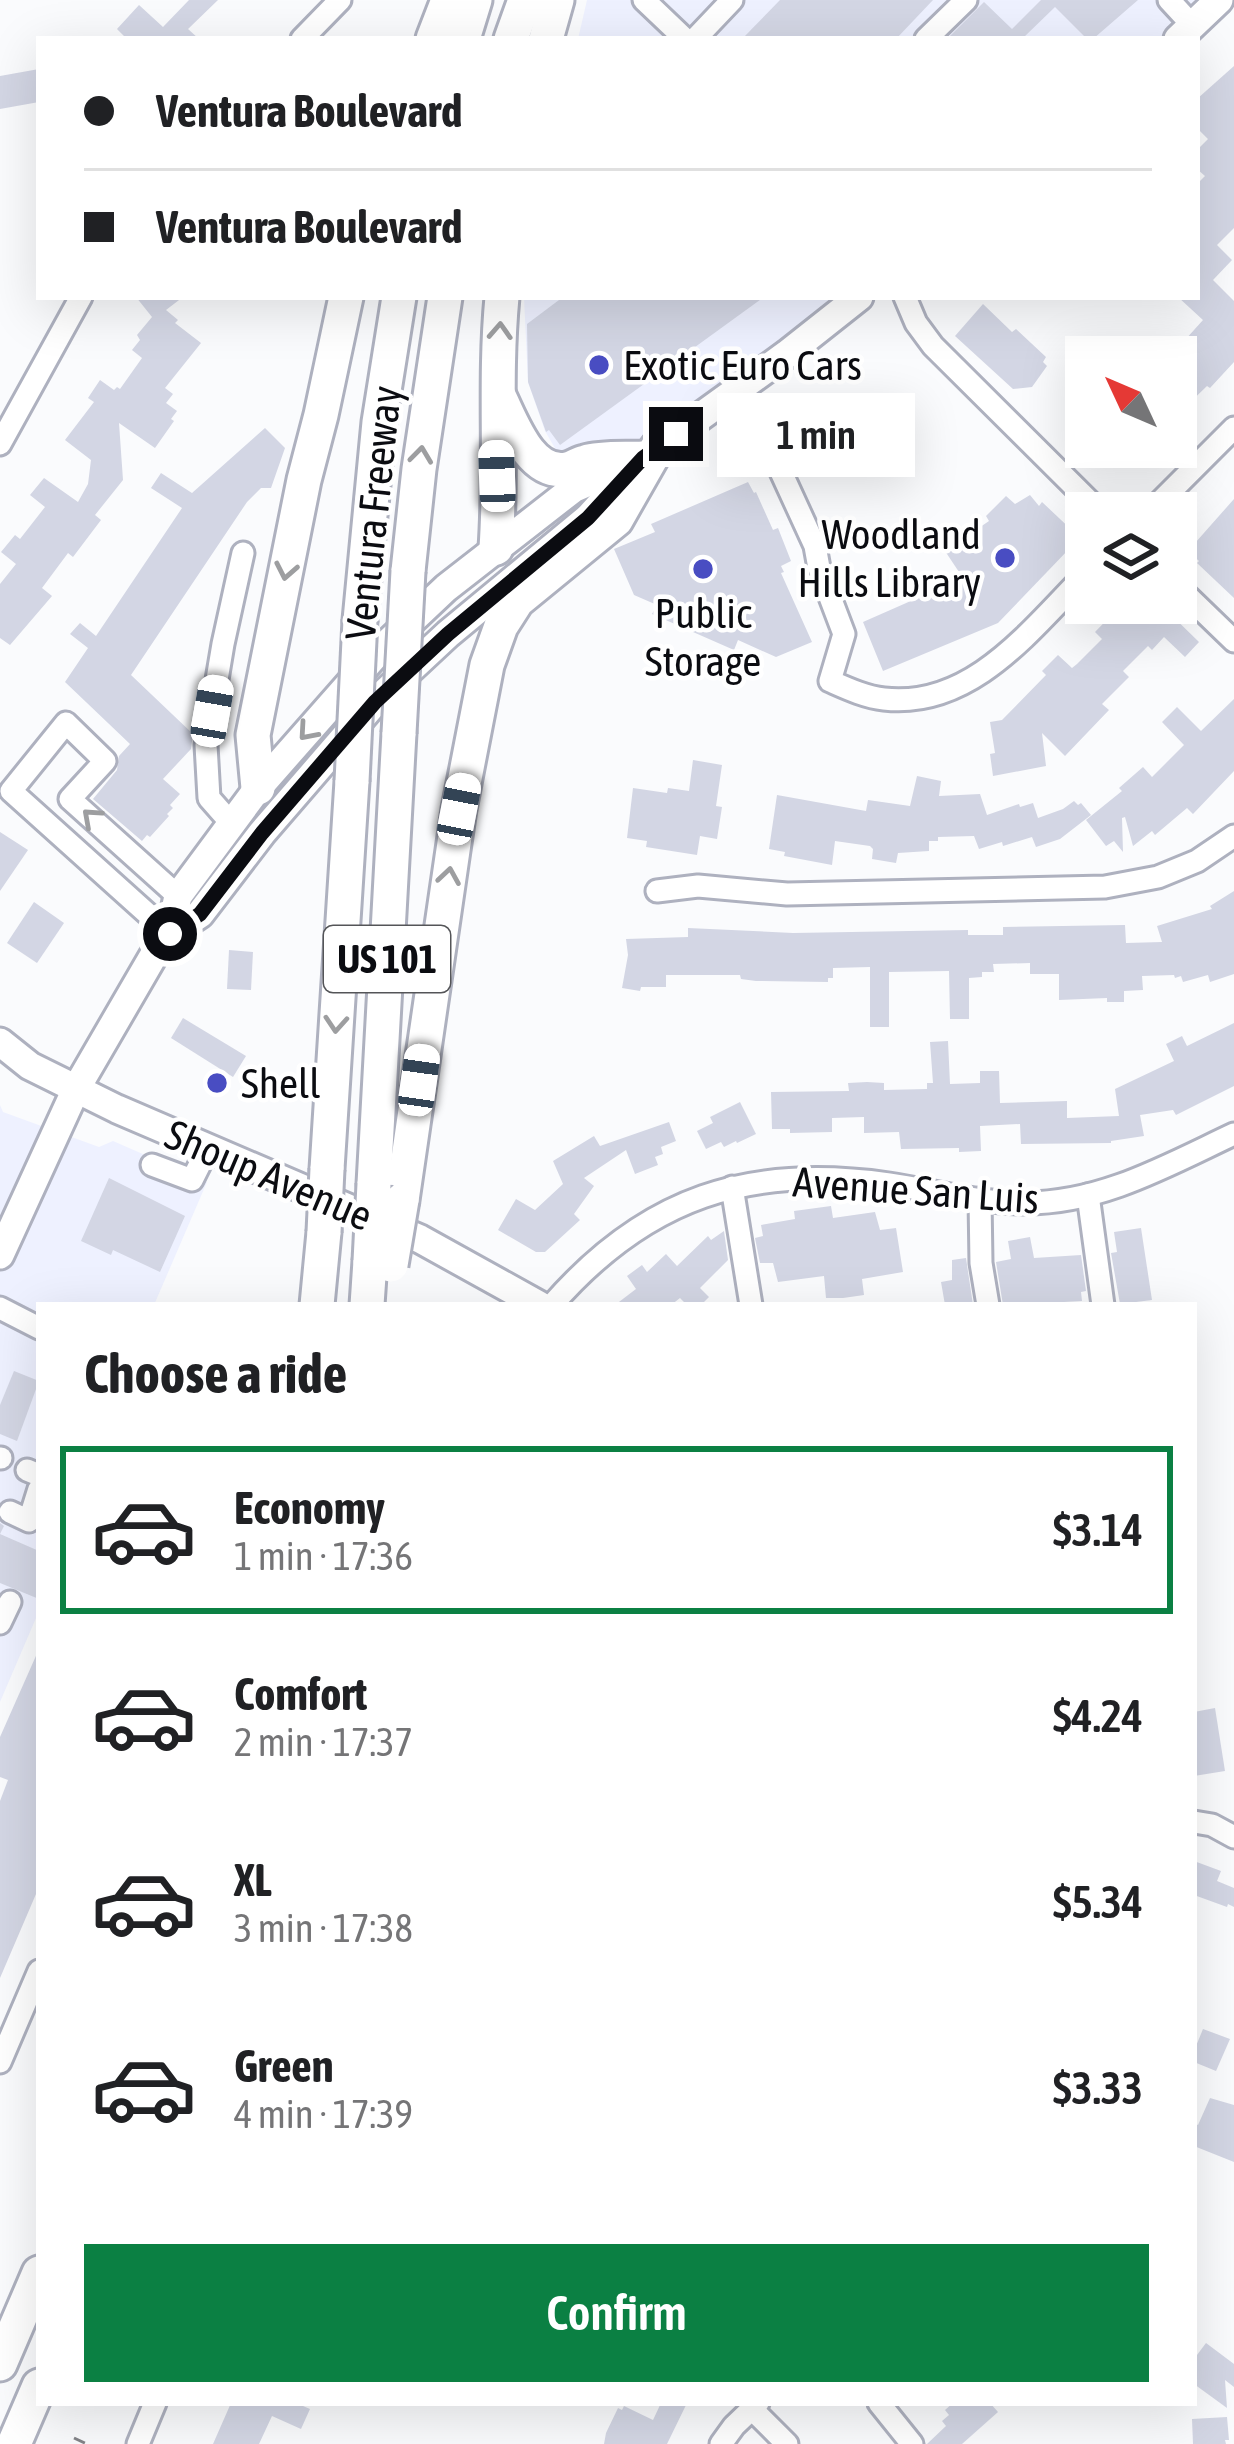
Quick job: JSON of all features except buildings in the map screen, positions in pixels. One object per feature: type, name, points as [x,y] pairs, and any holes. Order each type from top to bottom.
[{"type":"highway","points":[[434,36],[448,0]]},
{"type":"highway","points":[[464,36],[475,0]]},
{"type":"highway","points":[[512,36],[525,0]]},
{"type":"highway","points":[[547,36],[557,0]]},
{"type":"highway","points":[[258,788],[253,735],[345,300]]},
{"type":"highway","name":"Ventura Freeway","points":[[317,1302],[360,620],[379,422],[399,300]]},
{"type":"highway","name":"Ventura Freeway","points":[[368,1302],[380,1263],[388,1192],[399,733],[409,572],[445,300]]},
{"type":"highway","points":[[496,548],[502,300]]},
{"type":"highway","points":[[497,392],[521,440],[550,468],[566,470],[588,460],[650,453]]},
{"type":"highway","points":[[388,1192],[459,809],[500,626],[517,601],[616,520],[650,453]]},
{"type":"highway","points":[[379,1302],[380,1263]]},
{"type":"highway","points":[[0,2364],[36,2280]]},
{"type":"highway","points":[[14,2444],[36,2393]]},
{"type":"main road","points":[[1185,32],[1219,0]]},
{"type":"main road","points":[[170,934],[200,914],[361,718],[448,634],[588,518],[650,453],[855,300]]},
{"type":"main road","points":[[0,1255],[76,1088],[170,934],[178,896],[258,788],[376,654],[446,588],[573,489],[650,453]]},
{"type":"main road","points":[[448,634],[490,583],[496,548]]},
{"type":"main road","name":"Shoup Avenue","points":[[0,1042],[30,1066],[117,1109],[420,1239],[534,1302]]},
{"type":"street","points":[[305,36],[340,0]]},
{"type":"street","points":[[644,0],[682,36]]},
{"type":"street","points":[[698,36],[732,0]]},
{"type":"street","points":[[929,36],[966,0]]},
{"type":"street","points":[[1169,0],[1185,32]]},
{"type":"street","points":[[0,444],[79,300]]},
{"type":"street","points":[[906,300],[933,346],[1080,492]]},
{"type":"street","points":[[735,391],[766,439],[815,546],[844,634],[830,681],[884,699],[919,698],[956,688],[1000,661],[1065,595]]},
{"type":"street","points":[[1170,492],[1234,428]]},
{"type":"street","points":[[231,823],[209,798],[206,745],[243,553]]},
{"type":"street","points":[[1197,605],[1234,641]]},
{"type":"street","points":[[170,934],[6,798],[66,723],[105,761],[70,799],[178,896]]},
{"type":"street","points":[[657,891],[698,886],[787,895],[1105,887],[1157,877],[1197,861],[1234,836]]},
{"type":"street","name":"Avenue San Luis","points":[[555,1302],[617,1241],[673,1208],[732,1187],[830,1177],[1028,1203],[1088,1196],[1134,1182],[1234,1134]]},
{"type":"street","points":[[152,1165],[192,1180],[208,1148]]},
{"type":"street","points":[[732,1187],[751,1302]]},
{"type":"street","points":[[1088,1196],[1103,1302]]},
{"type":"street","points":[[980,1199],[981,1263],[988,1302]]},
{"type":"street","points":[[0,1308],[36,1326]]},
{"type":"street","points":[[10,1512],[29,1521],[35,1478]]},
{"type":"street","points":[[0,1623],[10,1601]]},
{"type":"street","points":[[1197,1822],[1234,1837]]},
{"type":"street","points":[[0,2062],[36,1978]]},
{"type":"street","points":[[138,2444],[154,2406]]},
{"type":"street","points":[[721,2444],[755,2406],[787,2444]]},
{"type":"street","points":[[881,2406],[912,2444]]},
{"type":"path","points":[[74,2438],[87,2444]]},
{"type":"shaded area","points":[[587,0],[1219,0],[1179,36],[579,36]]},
{"type":"shaded area","points":[[524,300],[854,300],[585,500],[545,431],[528,382]]},
{"type":"shaded area","points":[[0,1105],[3,1112],[99,1147],[113,1141],[207,1182],[155,1302],[36,1302],[36,1618],[0,1702]]},
{"type":"place","name":"Exotic Euro Cars","points":[[599,365]]},
{"type":"place","name":"Woodland Hills Library","points":[[1005,558]]},
{"type":"place","name":"Public Storage","points":[[703,569]]},
{"type":"place","name":"Shell","points":[[217,1083]]},
{"type":"route","points":[[170,934],[200,914],[304,782],[375,702],[448,634],[588,518],[643,458],[676,434]]}]
